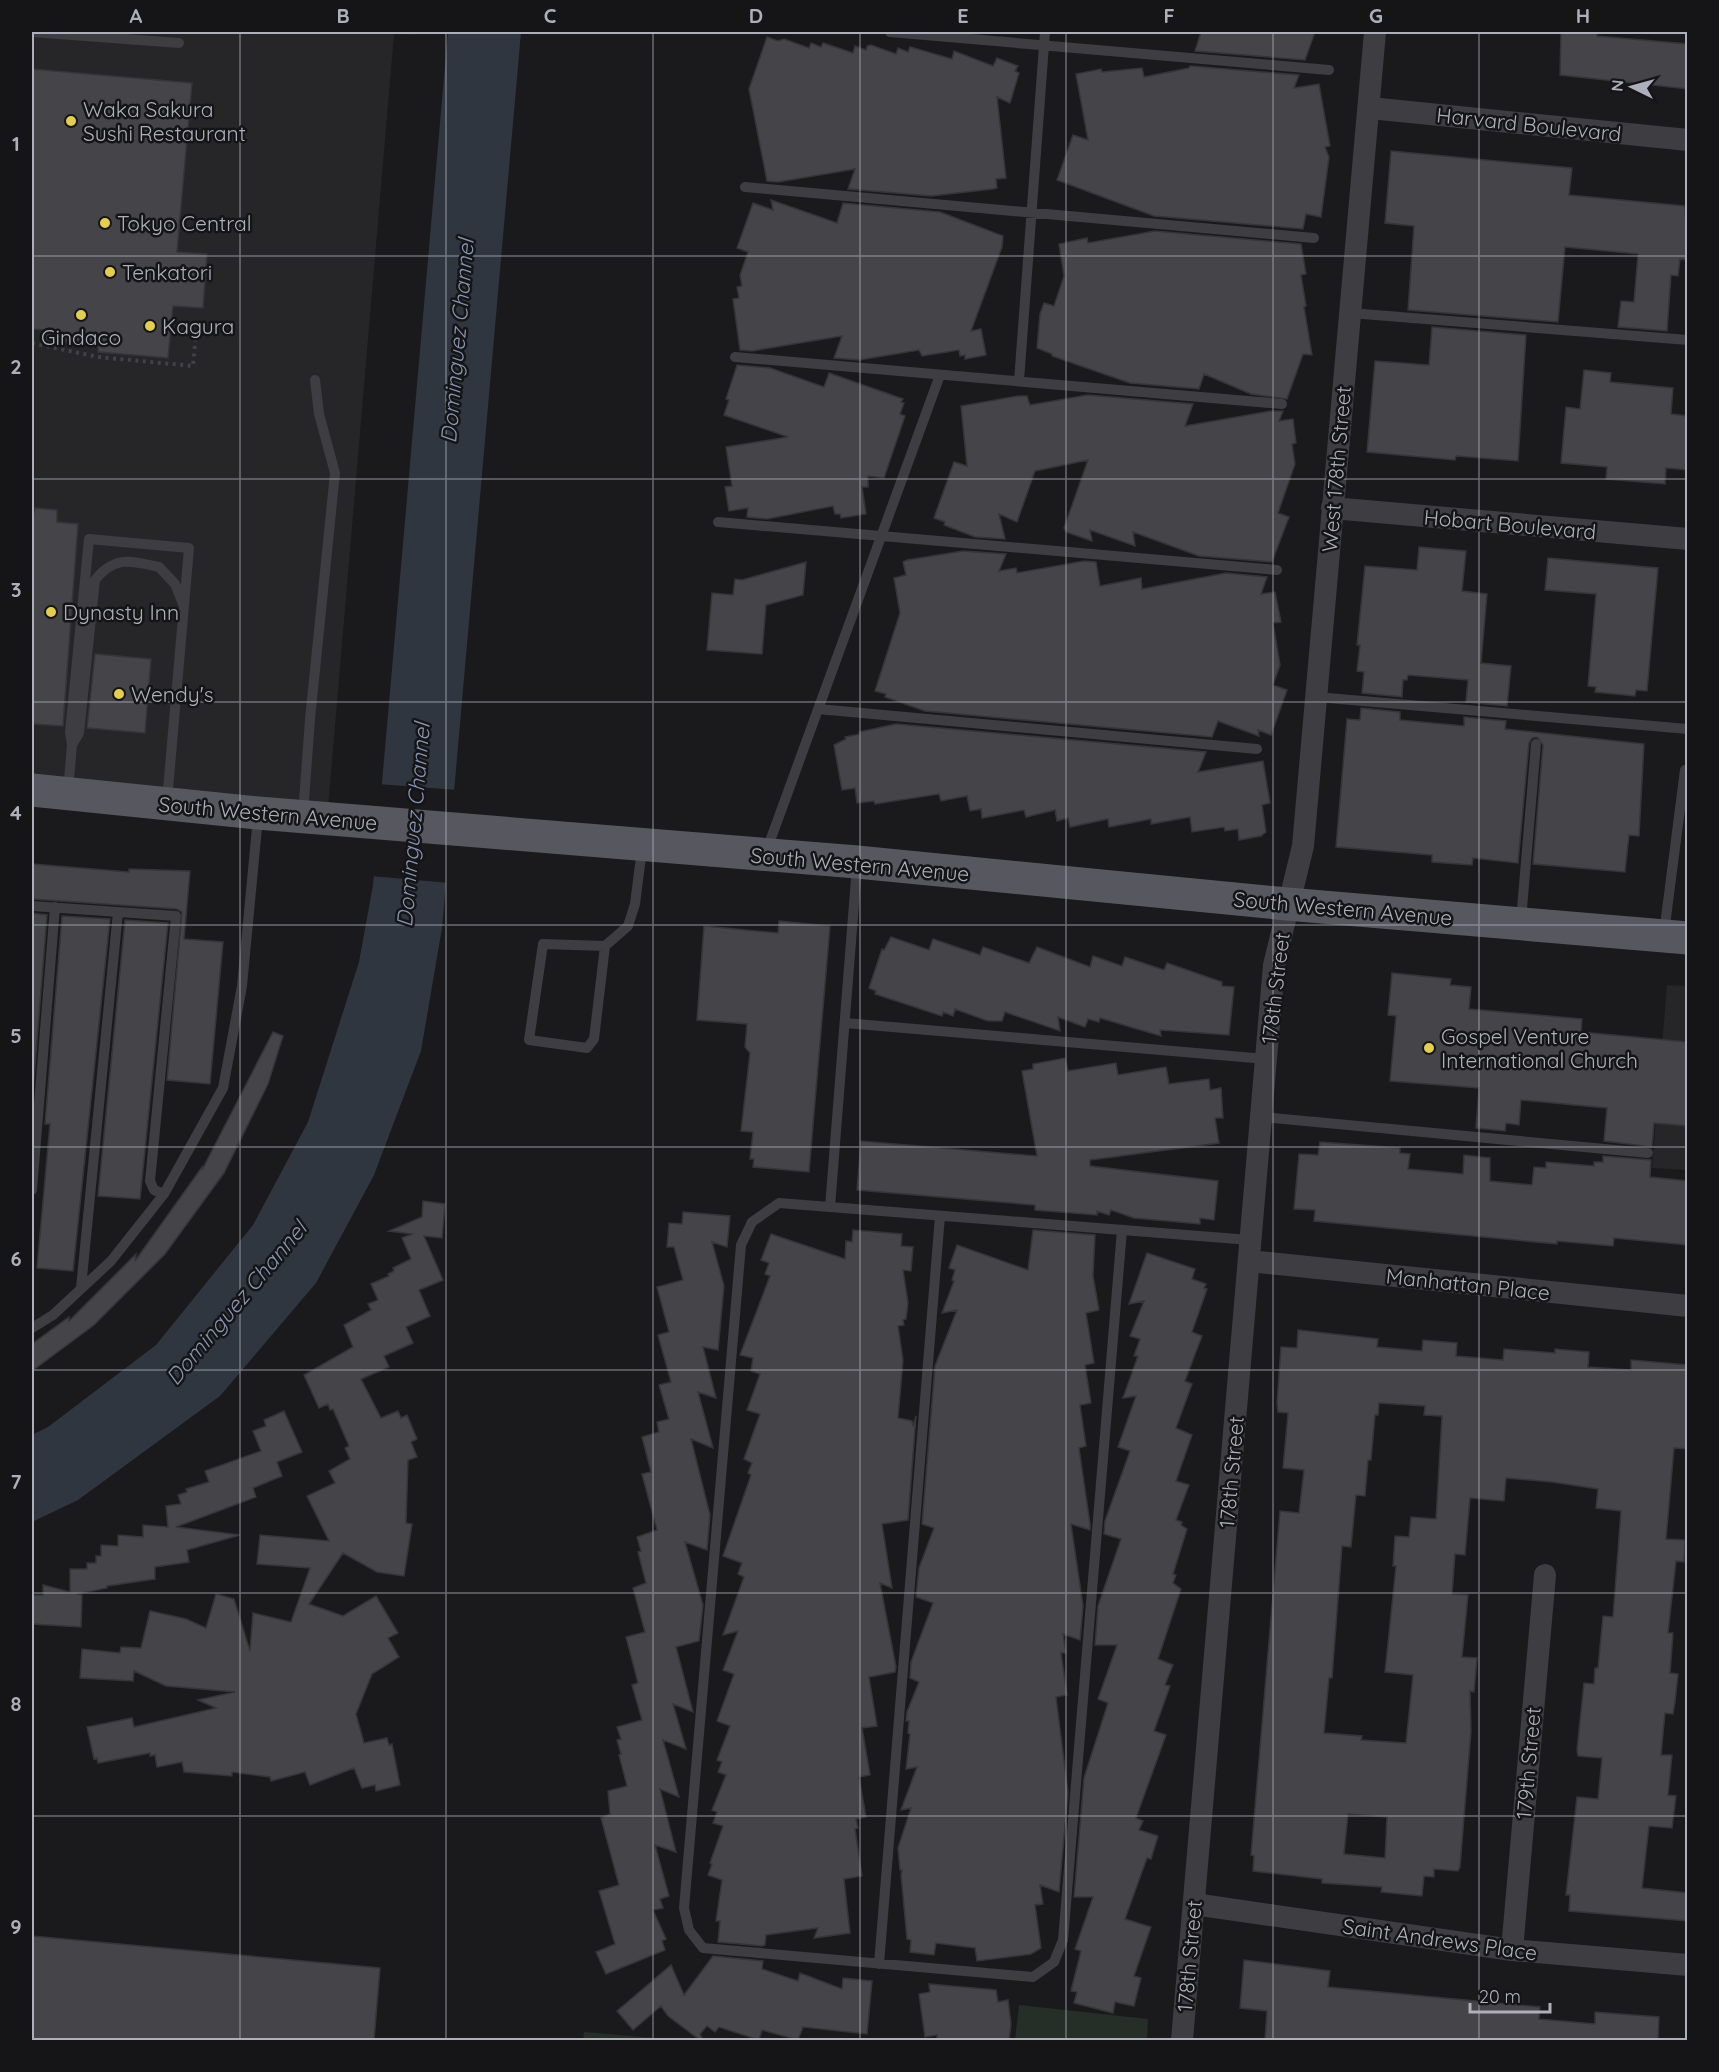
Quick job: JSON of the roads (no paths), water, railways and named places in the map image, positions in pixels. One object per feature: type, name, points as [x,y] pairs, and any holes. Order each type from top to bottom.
[{"type":"main road","name":"South Western Avenue","points":[[32,790],[366,823],[857,862],[1287,904],[1676,937]]},
{"type":"street","name":"West 178th Street","points":[[1287,904],[1303,846],[1375,32]]},
{"type":"street","name":"Harvard Boulevard","points":[[1370,108],[1688,140]]},
{"type":"street","name":"Hobart Boulevard","points":[[1332,508],[1688,539]]},
{"type":"street","name":"178th Street","points":[[1182,2040],[1274,965],[1287,904]]},
{"type":"street","name":"Manhattan Place","points":[[1250,1250],[1688,1306]]},
{"type":"street","name":"179th Street","points":[[1512,1950],[1545,1575]]},
{"type":"street","name":"Saint Andrews Place","points":[[1194,1904],[1512,1950],[1688,1965]]},
{"type":"lane","points":[[32,32],[178,43]]},
{"type":"lane","points":[[890,32],[1329,70]]},
{"type":"lane","points":[[1019,381],[1045,32]]},
{"type":"lane","points":[[745,187],[1314,238]]},
{"type":"lane","points":[[1350,313],[1688,340]]},
{"type":"lane","points":[[735,357],[1282,404]]},
{"type":"lane","points":[[765,855],[940,375]]},
{"type":"lane","points":[[303,817],[310,719],[335,473],[319,414],[315,380]]},
{"type":"lane","points":[[718,522],[1277,570]]},
{"type":"lane","points":[[68,794],[72,745],[70,732],[89,539],[189,548],[166,804]]},
{"type":"lane","points":[[72,745],[79,733],[94,580],[105,568],[116,562],[159,567],[175,584],[184,607]]},
{"type":"lane","points":[[1316,697],[1688,729]]},
{"type":"lane","points":[[818,710],[1257,749]]},
{"type":"lane","points":[[1521,924],[1536,744]]},
{"type":"lane","points":[[1676,937],[1685,770]]},
{"type":"lane","points":[[32,1328],[53,1315],[111,1261],[164,1194],[223,1088],[242,986],[258,813]]},
{"type":"lane","points":[[605,946],[543,944],[529,1040],[587,1048],[594,1039],[605,946],[628,926],[635,904],[642,846]]},
{"type":"lane","points":[[830,1207],[857,862]]},
{"type":"lane","points":[[32,906],[176,916],[150,1181],[154,1190],[164,1194]]},
{"type":"lane","points":[[32,1190],[55,907]]},
{"type":"lane","points":[[81,1288],[118,912]]},
{"type":"lane","points":[[845,1023],[1266,1059]]},
{"type":"lane","points":[[1262,1118],[1648,1153]]},
{"type":"lane","points":[[1122,1230],[1063,1940],[1054,1962],[1033,1977],[703,1948],[689,1930],[684,1908],[741,1245],[752,1222],[779,1203],[1122,1230],[1250,1250]]},
{"type":"lane","points":[[879,1964],[940,1216]]},
{"type":"water","name":"Dominguez Channel","points":[[448,32],[521,32],[442,928],[421,1051],[374,1175],[316,1283],[220,1396],[78,1500],[32,1522],[32,1435],[48,1427],[156,1345],[253,1225],[308,1122],[359,962],[373,885]]},
{"type":"place","name":"Waka Sakura Sushi Restaurant","points":[[71,121]]},
{"type":"place","name":"Tokyo Central","points":[[105,223]]},
{"type":"place","name":"Tenkatori","points":[[110,272]]},
{"type":"place","name":"Gindaco","points":[[81,315]]},
{"type":"place","name":"Kagura","points":[[150,326]]},
{"type":"place","name":"Dynasty Inn","points":[[51,612]]},
{"type":"place","name":"Wendy's","points":[[119,694]]},
{"type":"place","name":"Gospel Venture International Church","points":[[1429,1048]]}]
